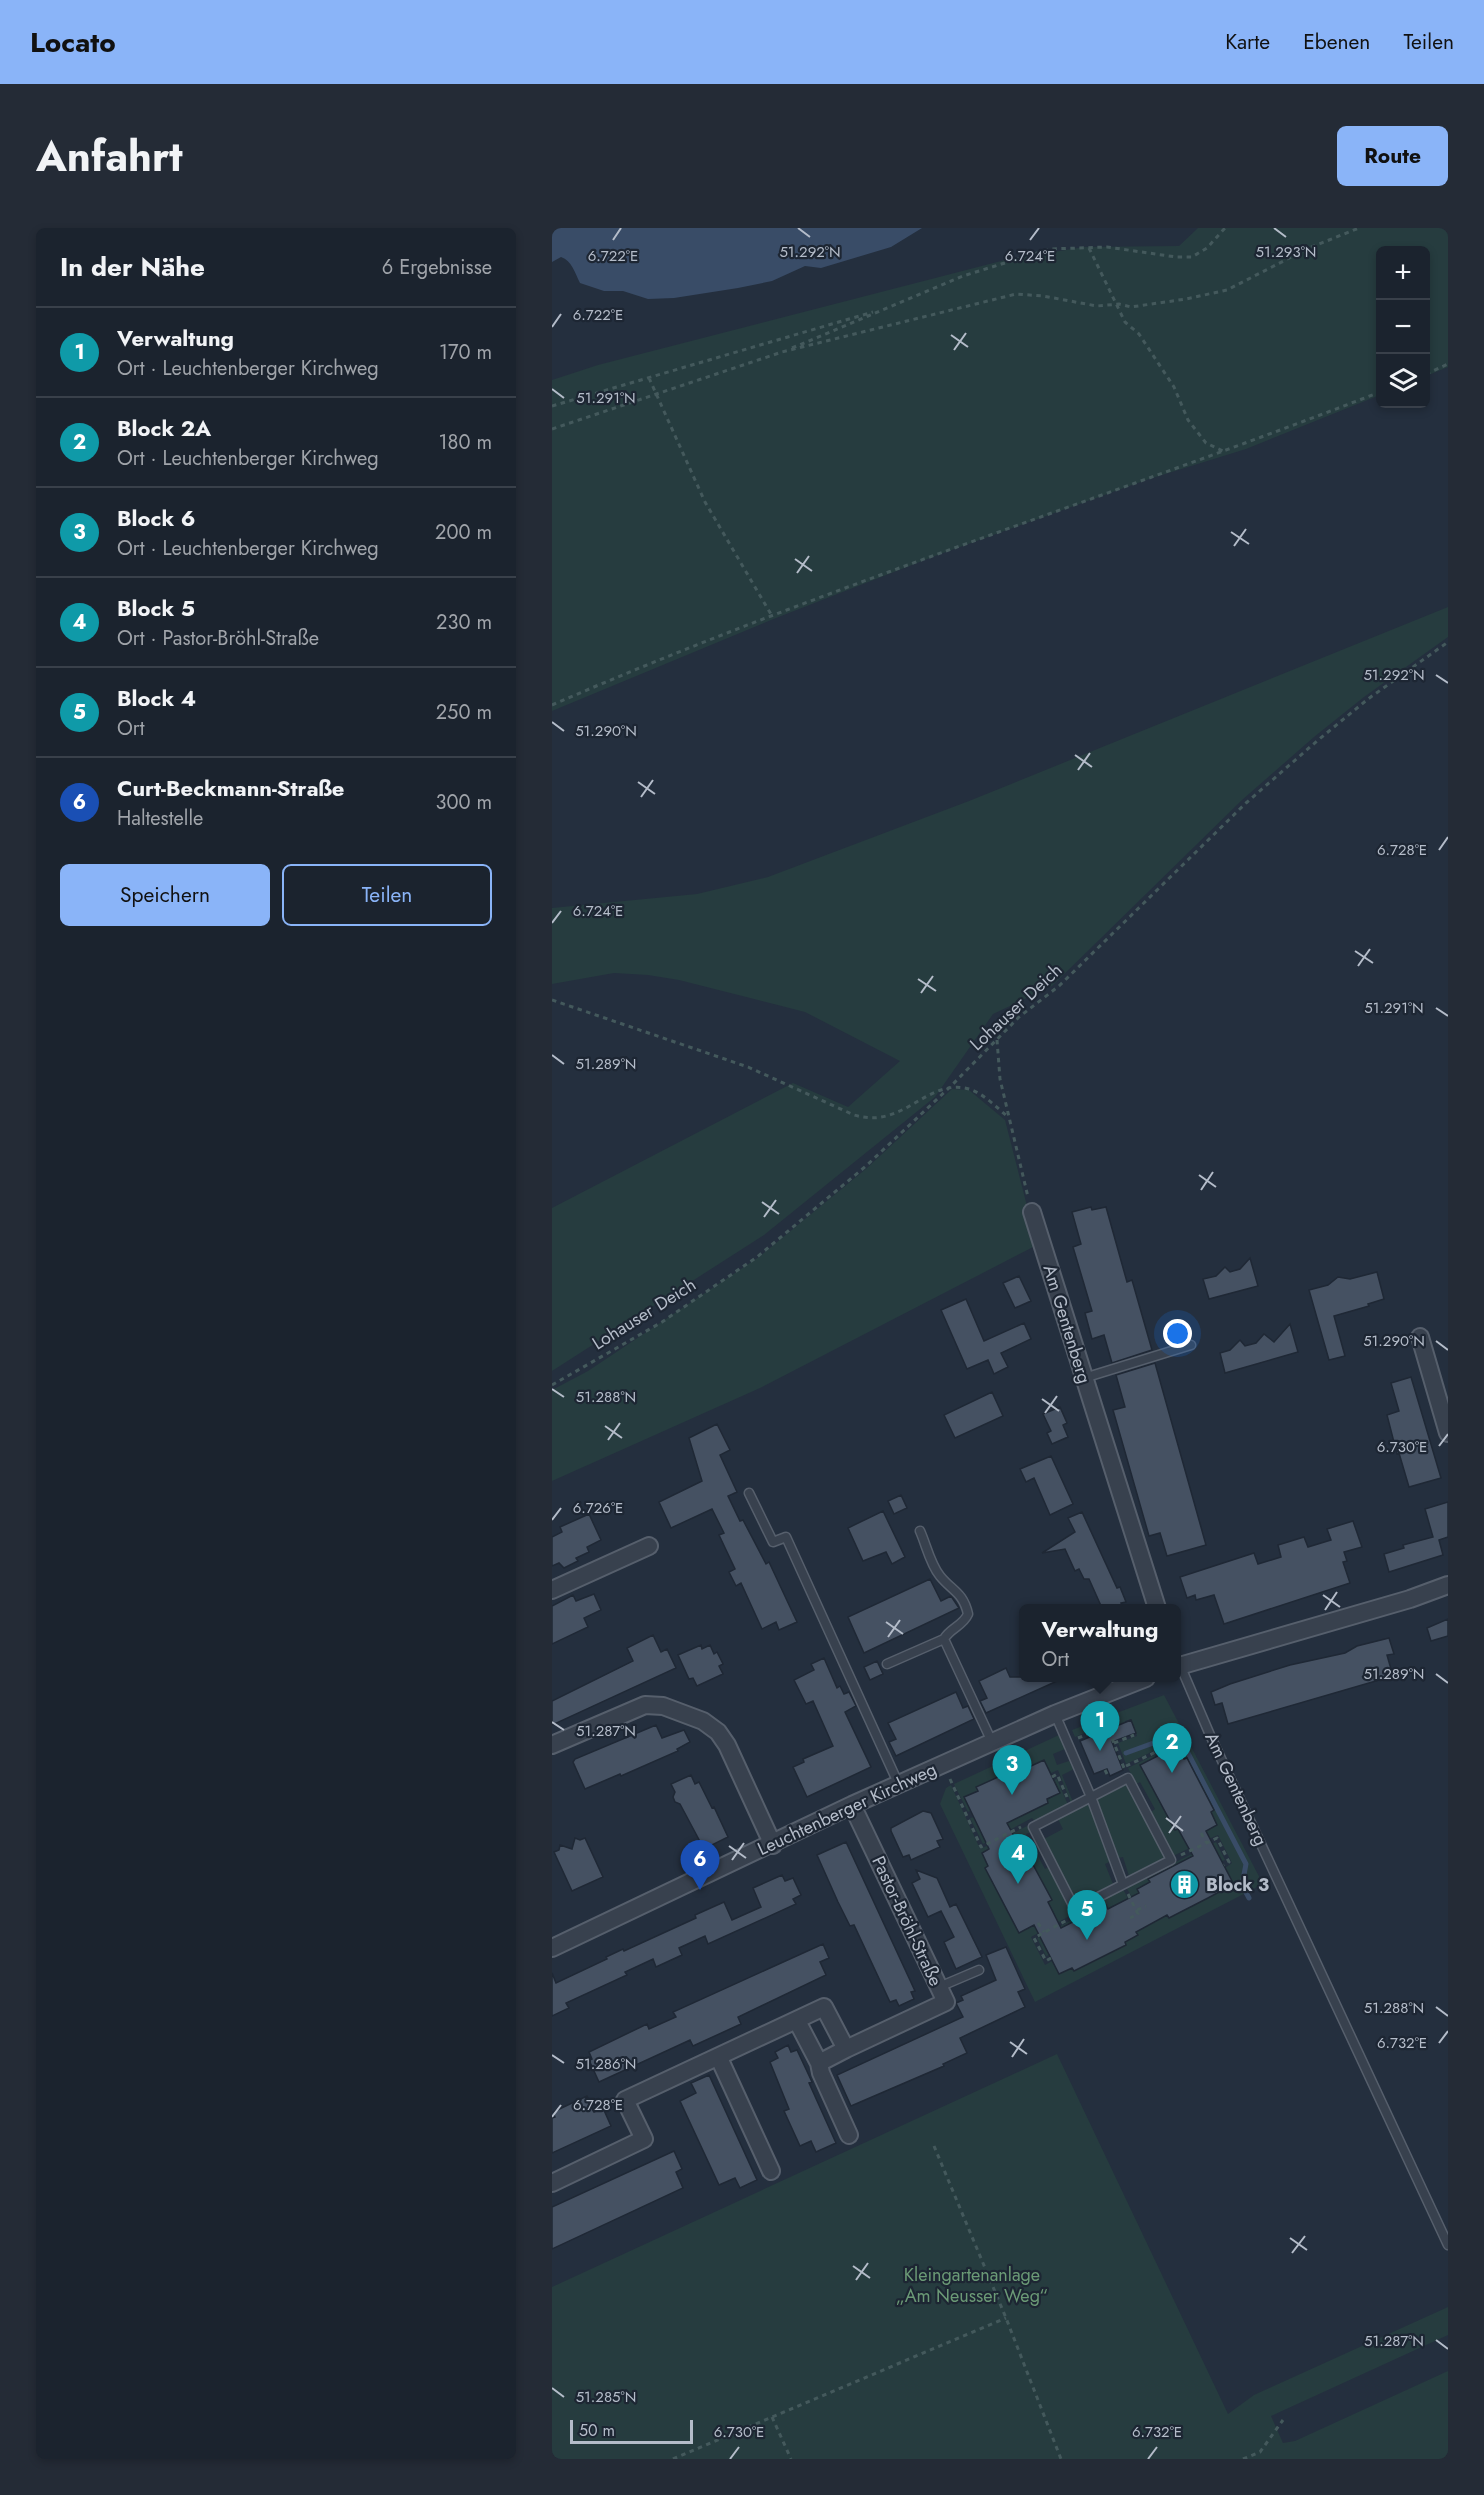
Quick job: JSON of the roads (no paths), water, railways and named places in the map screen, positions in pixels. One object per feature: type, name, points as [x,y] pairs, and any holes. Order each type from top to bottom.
[{"type":"street","name":"Am Gentenberg","points":[[1032,1212],[1156,1604]]},
{"type":"street","points":[[1420,1336],[1448,1433]]},
{"type":"street","points":[[552,1590],[649,1546]]},
{"type":"street","points":[[1181,1663],[1410,1599],[1448,1585]]},
{"type":"street","name":"Leuchtenberger Kirchweg","points":[[552,1948],[773,1845],[852,1805],[1055,1714],[1134,1682]]},
{"type":"street","points":[[552,1745],[645,1705],[663,1706],[703,1721],[718,1732],[728,1745],[773,1845]]},
{"type":"street","name":"Pastor-Bröhl-Straße","points":[[819,2063],[946,2002],[852,1805]]},
{"type":"street","points":[[552,2182],[644,2139],[625,2100],[824,2007],[846,2049]]},
{"type":"street","points":[[798,2021],[819,2063],[821,2073],[849,2135]]},
{"type":"street","points":[[719,2058],[771,2171]]},
{"type":"lane","points":[[1084,1378],[1191,1345]]},
{"type":"lane","points":[[749,1493],[773,1542],[786,1537],[899,1785]]},
{"type":"lane","points":[[887,1664],[944,1639],[951,1628],[966,1620],[968,1614],[966,1605],[957,1590],[939,1575],[920,1531]]},
{"type":"lane","points":[[944,1639],[992,1742]]},
{"type":"lane","name":"Am Gentenberg","points":[[1181,1671],[1448,2245]]},
{"type":"lane","points":[[1055,1714],[1091,1797],[1123,1884]]},
{"type":"lane","points":[[1128,1778],[1171,1860],[1075,1909],[1033,1827],[1091,1797],[1128,1778]]},
{"type":"lane","points":[[939,1987],[979,1970]]},
{"type":"water","points":[[552,228],[922,228],[891,247],[821,268],[805,266],[772,281],[674,298],[648,299],[623,291],[604,291],[580,283],[568,261],[561,257],[552,262]]},
{"type":"waterway","points":[[1126,1753],[1178,1734],[1246,1864],[1242,1885],[1249,1898]]},
{"type":"place","name":"Verwaltung","points":[[1100,1751]]},
{"type":"place","name":"Block 2A","points":[[1172,1773]]},
{"type":"place","name":"Block 6","points":[[1012,1795]]},
{"type":"place","name":"Block 5","points":[[1018,1884]]},
{"type":"place","name":"Block 3","points":[[1185,1885]]},
{"type":"place","name":"Curt-Beckmann-Straße","points":[[700,1890]]},
{"type":"place","name":"Block 4","points":[[1087,1940]]},
{"type":"park label","name":"Kleingartenanlage „Am Neusser Weg“","points":[[972,2285]]}]
